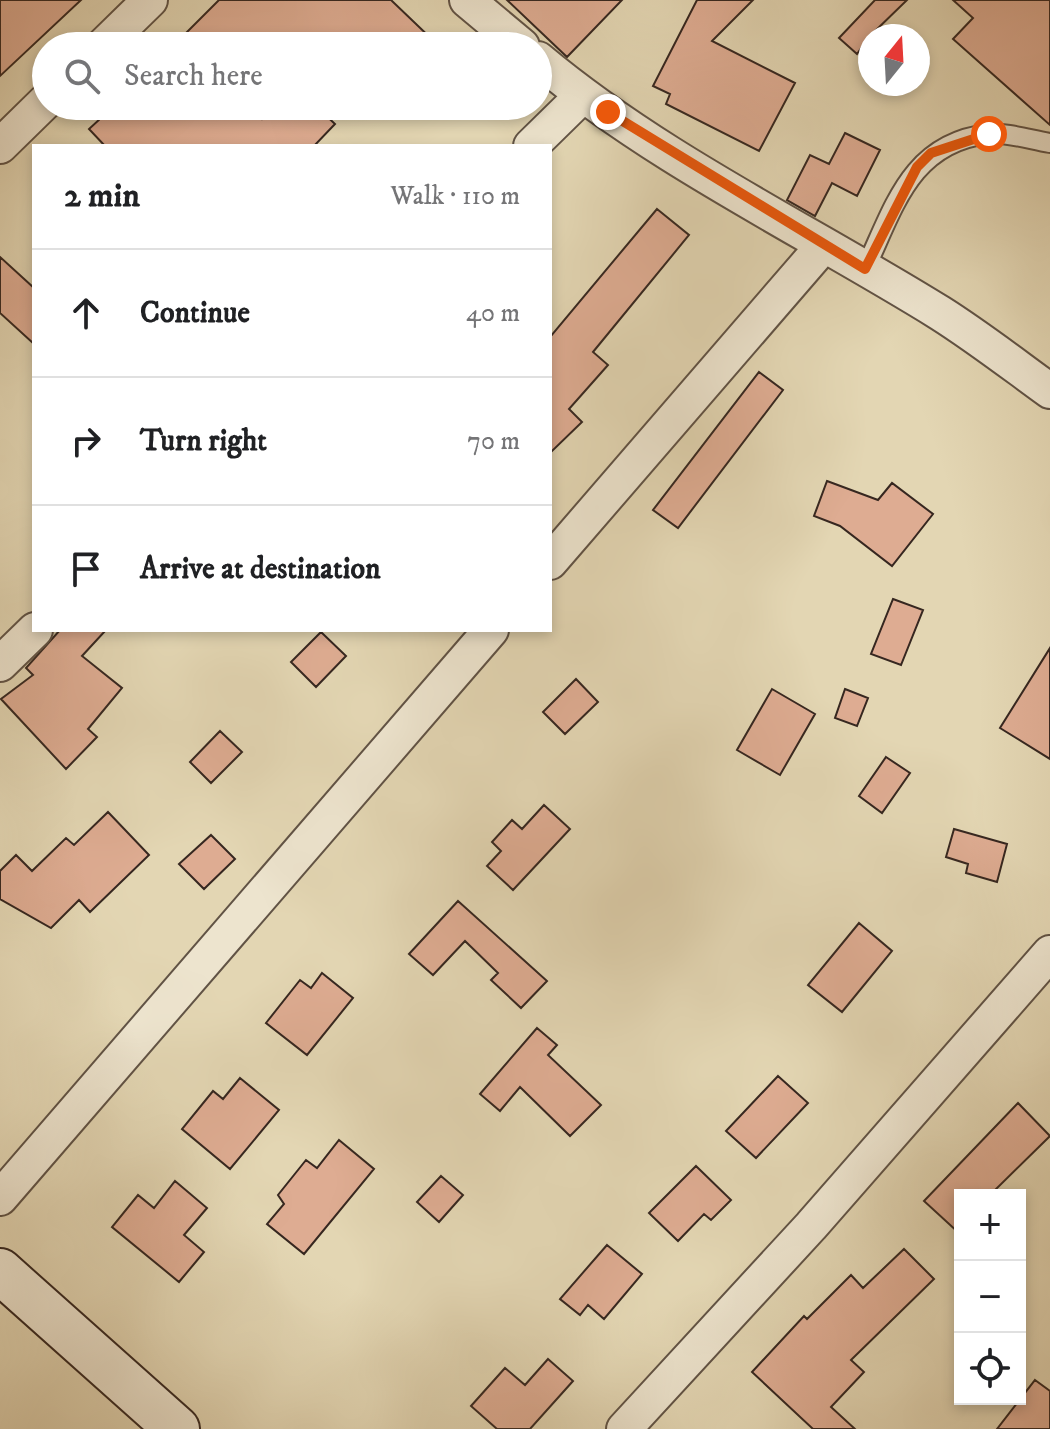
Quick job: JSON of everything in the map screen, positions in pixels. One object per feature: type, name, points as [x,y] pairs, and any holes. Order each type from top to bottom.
[{"type":"main road","points":[[0,1271],[177,1429]]},
{"type":"street","points":[[117,32],[150,0]]},
{"type":"street","points":[[467,0],[505,32]]},
{"type":"street","points":[[552,71],[582,96],[823,246],[942,314],[1050,391]]},
{"type":"street","points":[[533,144],[582,96]]},
{"type":"street","points":[[0,146],[32,115]]},
{"type":"street","points":[[552,560],[823,246]]},
{"type":"street","points":[[0,664],[33,632]]},
{"type":"street","points":[[0,1198],[489,632]]},
{"type":"street","points":[[624,1429],[811,1226],[1050,953]]},
{"type":"lane","points":[[865,269],[903,191],[931,153],[989,134],[1050,143]]},
{"type":"building","points":[[0,0],[81,0],[47,32],[32,32],[32,46],[0,76]]},
{"type":"building","points":[[219,0],[391,0],[424,32],[187,32]]},
{"type":"building","points":[[507,0],[622,0],[567,57],[552,43],[552,32],[541,32]]},
{"type":"building","points":[[697,0],[753,0],[712,41],[795,83],[759,151],[666,104],[670,94],[653,86]]},
{"type":"building","points":[[875,0],[907,0],[882,24],[858,24],[857,54],[839,38]]},
{"type":"building","points":[[953,0],[1050,0],[1050,125],[953,39],[973,18]]},
{"type":"building","points":[[99,120],[331,120],[335,124],[316,144],[103,144],[89,129]]},
{"type":"building","points":[[845,133],[880,150],[857,196],[832,183],[815,216],[787,200],[810,155],[829,164]]},
{"type":"building","points":[[657,209],[689,235],[593,352],[608,365],[569,409],[582,422],[552,451],[552,335]]},
{"type":"building","points":[[0,257],[32,286],[32,342],[0,313]]},
{"type":"building","points":[[759,372],[783,390],[678,528],[653,510]]},
{"type":"building","points":[[827,481],[878,500],[892,483],[933,514],[892,566],[840,526],[814,516]]},
{"type":"building","points":[[893,599],[923,610],[901,665],[871,654]]},
{"type":"building","points":[[58,632],[104,632],[82,656],[122,688],[88,729],[97,737],[66,769],[1,699],[33,675],[26,668]]},
{"type":"building","points":[[321,632],[346,656],[316,687],[291,662]]},
{"type":"building","points":[[1050,648],[1050,759],[1000,728]]},
{"type":"building","points":[[576,679],[598,702],[565,734],[543,712]]},
{"type":"building","points":[[772,689],[815,714],[780,775],[737,750]]},
{"type":"building","points":[[845,689],[868,698],[857,726],[835,718]]},
{"type":"building","points":[[220,731],[242,752],[211,783],[190,762]]},
{"type":"building","points":[[886,757],[910,773],[882,813],[859,796]]},
{"type":"building","points":[[544,805],[570,829],[513,890],[487,866],[501,851],[492,842],[512,820],[522,829]]},
{"type":"building","points":[[108,812],[149,855],[90,912],[79,900],[51,928],[0,899],[0,871],[16,855],[32,871],[66,838],[74,845]]},
{"type":"building","points":[[954,829],[1007,844],[997,882],[966,873],[968,864],[946,857]]},
{"type":"building","points":[[211,835],[235,859],[204,889],[179,864]]},
{"type":"building","points":[[458,901],[547,981],[521,1008],[491,980],[498,973],[465,941],[433,975],[409,954]]},
{"type":"building","points":[[859,923],[892,951],[842,1012],[808,985]]},
{"type":"building","points":[[322,973],[353,998],[307,1055],[266,1023],[300,980],[311,988]]},
{"type":"building","points":[[537,1028],[557,1045],[548,1055],[601,1105],[570,1136],[520,1087],[500,1111],[480,1094]]},
{"type":"building","points":[[778,1076],[808,1103],[756,1158],[726,1131]]},
{"type":"building","points":[[240,1078],[279,1110],[230,1169],[182,1129],[213,1091],[223,1099]]},
{"type":"building","points":[[1018,1103],[1050,1136],[996,1189],[954,1189],[954,1228],[924,1201]]},
{"type":"building","points":[[339,1140],[374,1169],[304,1254],[267,1224],[284,1204],[278,1195],[306,1160],[317,1168]]},
{"type":"building","points":[[696,1166],[731,1200],[711,1220],[704,1214],[678,1241],[649,1213]]},
{"type":"building","points":[[441,1176],[463,1195],[439,1222],[417,1202]]},
{"type":"building","points":[[175,1181],[207,1208],[184,1235],[204,1252],[179,1282],[112,1227],[138,1195],[154,1208]]},
{"type":"building","points":[[607,1245],[642,1274],[604,1319],[588,1305],[580,1315],[560,1299]]},
{"type":"building","points":[[904,1249],[934,1279],[851,1360],[864,1372],[831,1407],[855,1429],[813,1429],[752,1372],[804,1316],[807,1319],[851,1275],[863,1288]]},
{"type":"building","points":[[548,1359],[573,1381],[530,1429],[497,1429],[471,1406],[505,1368],[525,1385]]},
{"type":"building","points":[[1035,1380],[1050,1391],[1050,1429],[997,1429],[1016,1405],[1026,1405],[1026,1392]]},
{"type":"route","points":[[608,112],[865,269],[917,167],[931,153],[989,134]]}]
